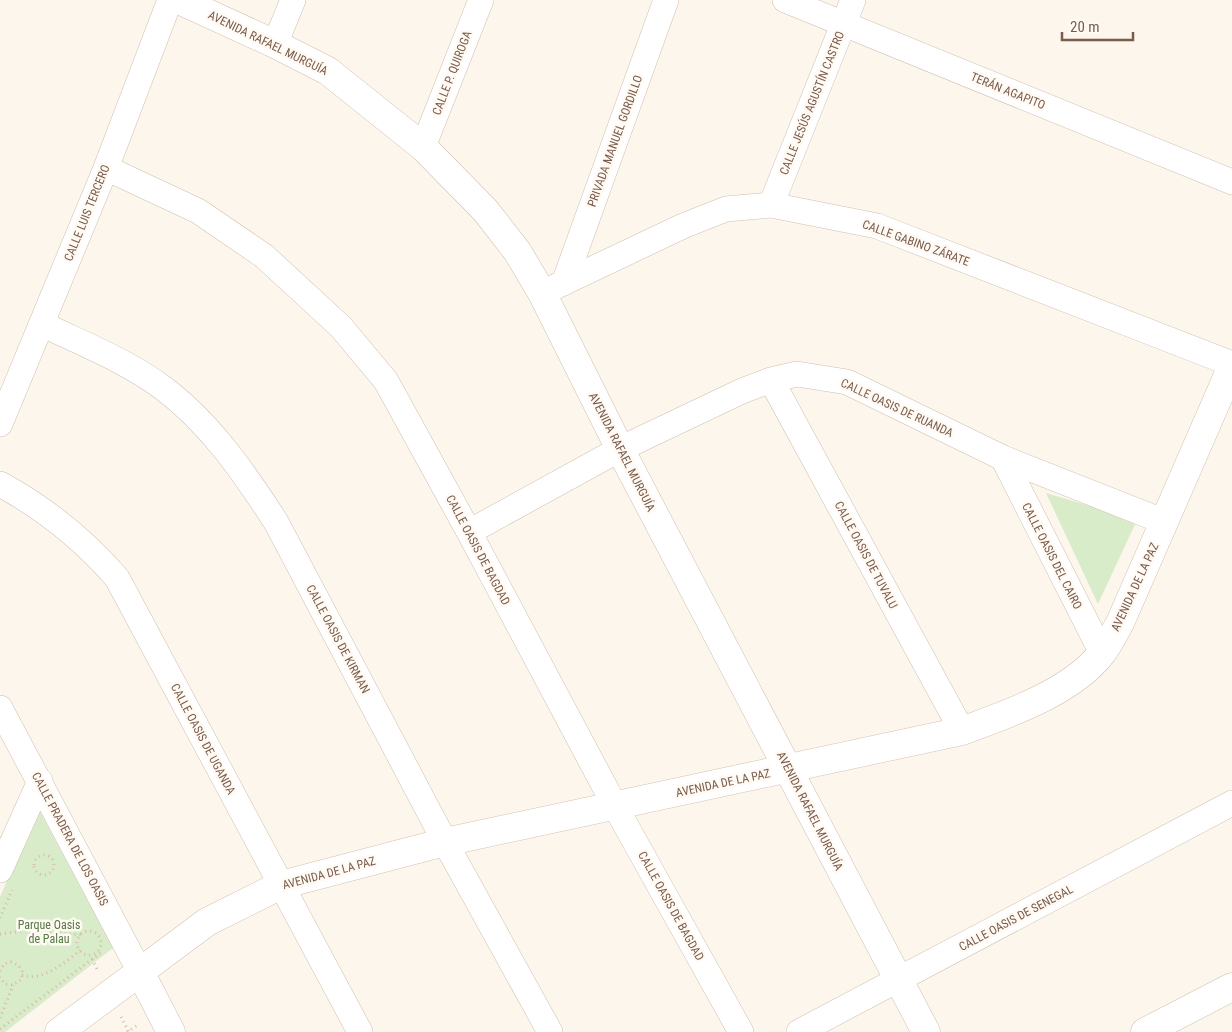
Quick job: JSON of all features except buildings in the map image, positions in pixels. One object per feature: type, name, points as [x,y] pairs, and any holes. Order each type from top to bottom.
[{"type":"street","name":"CALLE LUIS TERCERO","points":[[0,424],[106,168],[170,0]]},
{"type":"street","name":"AVENIDA RAFAEL MURGUÍA","points":[[179,0],[275,44],[328,71],[423,147],[485,210],[517,251],[553,288],[620,449],[790,769],[897,980],[926,1032]]},
{"type":"street","points":[[275,44],[293,0]]},
{"type":"street","name":"CALLE P. QUIROGA","points":[[423,147],[481,0]]},
{"type":"street","name":"PRIVADA MANUEL GORDILLO","points":[[553,288],[666,0]]},
{"type":"street","name":"TERÁN AGAPITO","points":[[785,0],[1232,182]]},
{"type":"street","name":"CALLE JESÚS AGUSTÍN CASTRO","points":[[771,205],[853,0]]},
{"type":"street","name":"CALLE OASIS DE BAGDAD","points":[[106,168],[198,211],[264,256],[341,327],[386,381],[615,806],[741,1032]]},
{"type":"street","name":"CALLE GABINO ZÁRATE","points":[[553,288],[650,240],[726,210],[771,205],[877,226],[1232,365]]},
{"type":"street","name":"CALLE OASIS DE KIRMAN","points":[[42,324],[113,357],[163,388],[200,421],[246,476],[276,522],[446,842],[550,1032]]},
{"type":"street","name":"AVENIDA DE LA PAZ","points":[[59,1032],[139,970],[207,922],[281,884],[446,842],[962,731],[1028,706],[1086,669],[1102,653],[1120,623],[1232,365]]},
{"type":"street","name":"CALLE OASIS DE RUANDA","points":[[469,532],[620,449],[742,391],[771,380],[797,374],[847,382],[1003,458],[1165,522]]},
{"type":"street","name":"CALLE OASIS DE TUVALU","points":[[771,380],[962,731]]},
{"type":"street","name":"CALLE OASIS DEL CAIRO","points":[[1003,458],[1102,653]]},
{"type":"street","name":"CALLE OASIS DE UGANDA","points":[[0,484],[24,498],[91,548],[117,578],[360,1032]]},
{"type":"street","name":"CALLE PRADERA DE LOS OASIS","points":[[0,708],[139,970]]},
{"type":"street","points":[[0,870],[40,781]]},
{"type":"street","name":"CALLE OASIS DE SENEGAL","points":[[799,1032],[1232,803]]},
{"type":"street","points":[[139,970],[171,1032]]},
{"type":"street","points":[[1144,1032],[1232,987]]},
{"type":"path","points":[[41,855],[48,856],[54,864],[53,870],[48,875],[38,874],[33,865],[35,858],[41,855]]},
{"type":"path","points":[[0,934],[29,930],[81,935],[91,931],[98,934],[101,942],[100,948],[93,954],[86,954],[81,950],[78,941],[81,935]]},
{"type":"path","points":[[0,1029],[108,947]]},
{"type":"path","points":[[22,975],[29,978],[50,971],[81,950]]},
{"type":"path","points":[[0,970],[4,964],[12,962],[21,968],[22,975],[19,982],[12,985],[5,984],[0,977]]},
{"type":"path","points":[[0,1018],[12,985]]},
{"type":"green space","points":[[1046,493],[1137,520],[1098,604]]},
{"type":"green space","name":"Parque Oasis de Palau","points":[[38,808],[113,948],[5,1032],[0,1032],[0,897]]}]
